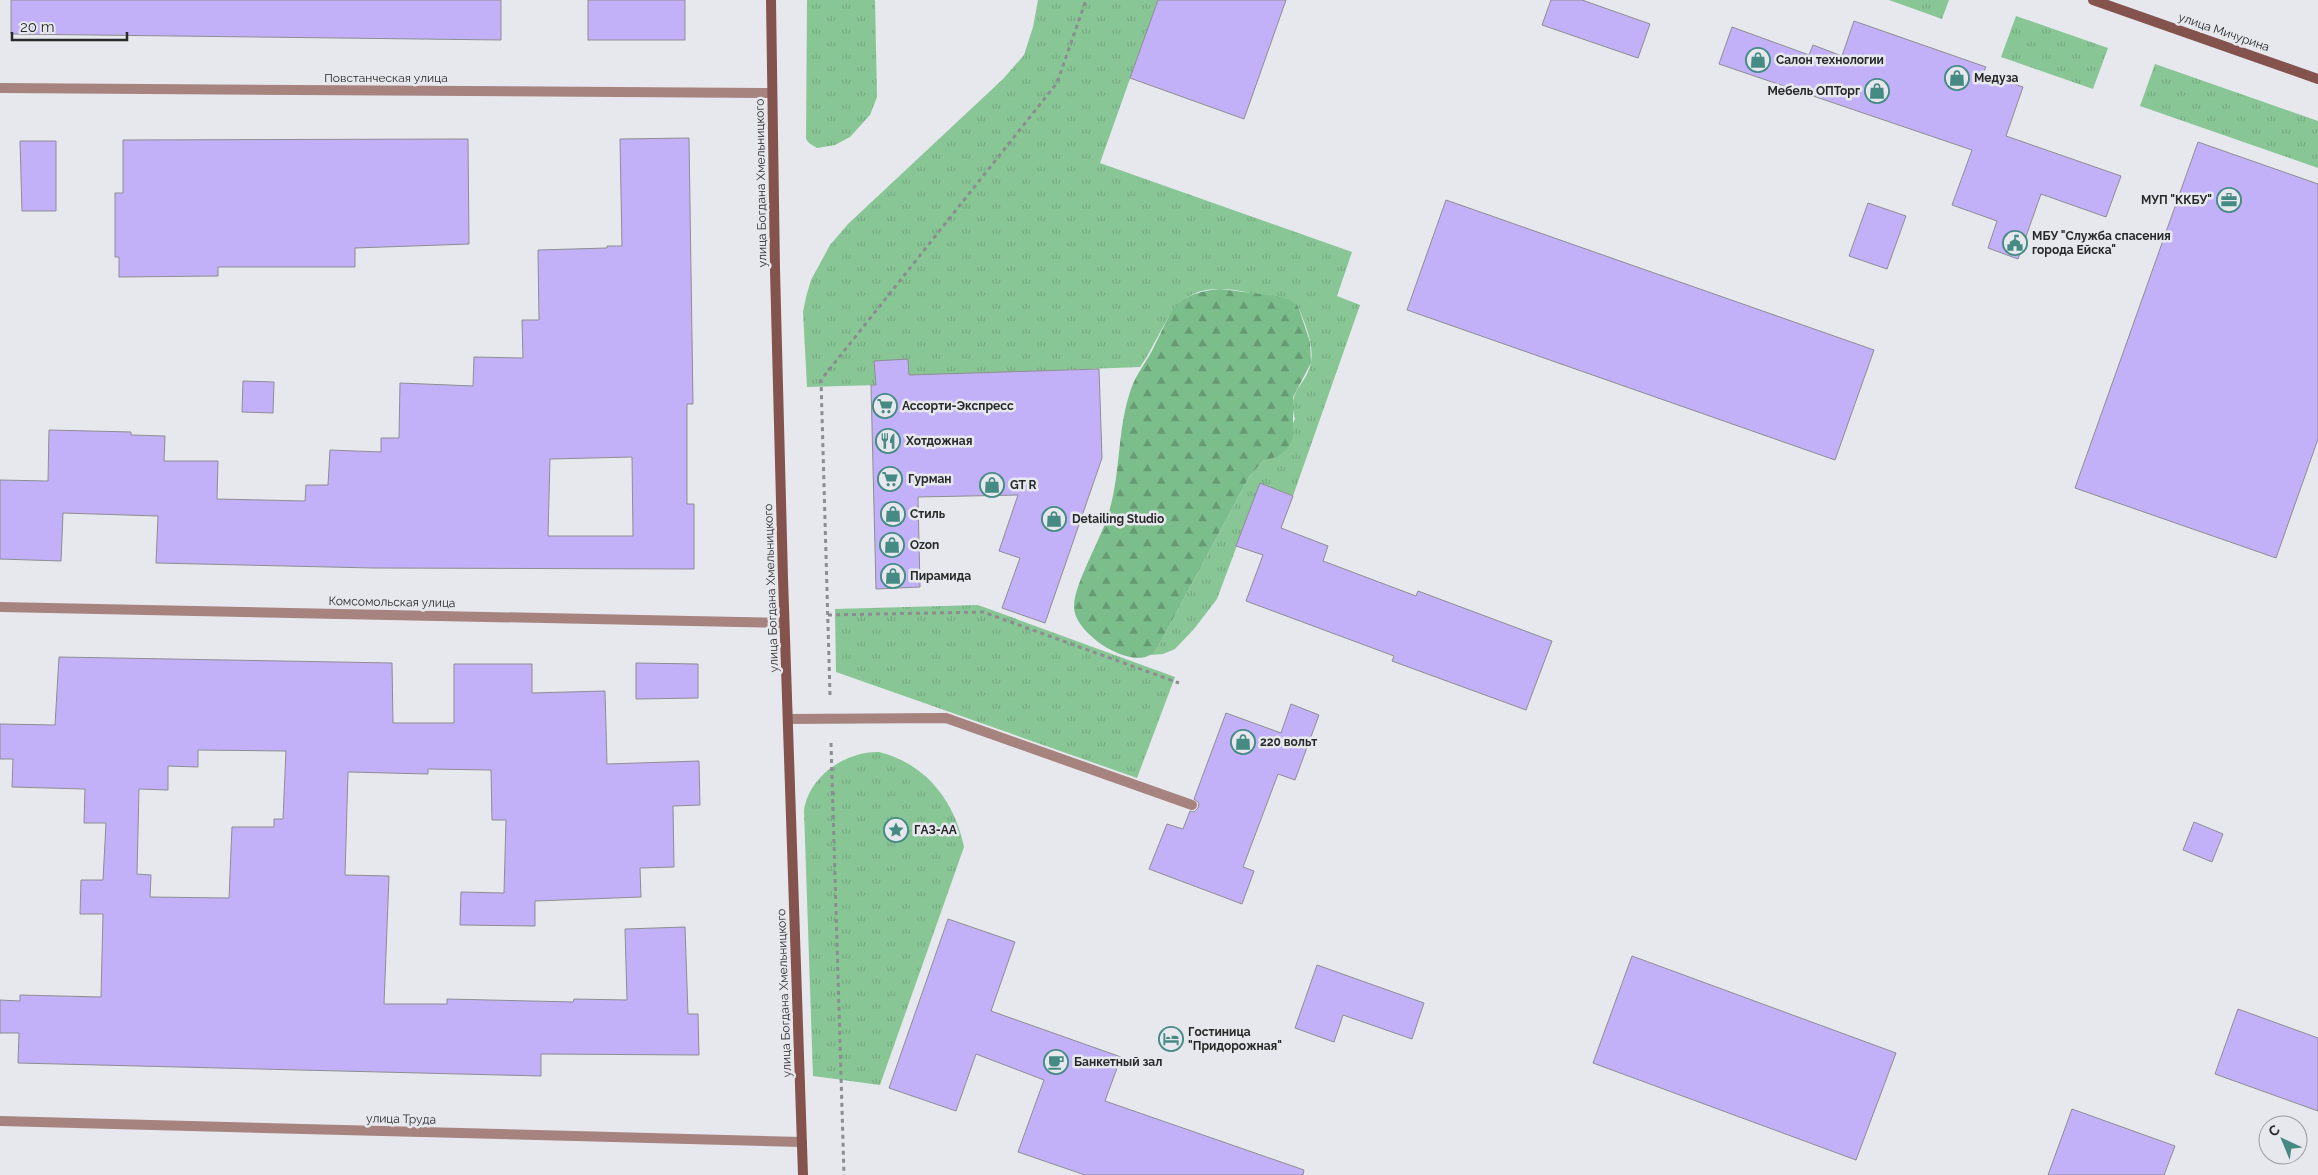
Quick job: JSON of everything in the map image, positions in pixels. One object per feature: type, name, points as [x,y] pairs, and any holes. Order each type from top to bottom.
[{"type":"main road","name":"улица Богдана Хмельницкого","points":[[771,0],[784,623],[803,1175]]},
{"type":"main road","name":"улица Мичурина","points":[[2093,0],[2318,78]]},
{"type":"street","name":"Повстанческая улица","points":[[0,88],[772,93]]},
{"type":"street","name":"Комсомольская улица","points":[[0,607],[784,623]]},
{"type":"street","points":[[788,719],[946,718],[1192,805]]},
{"type":"street","name":"улица Труда","points":[[0,1121],[802,1142]]},
{"type":"path","points":[[844,1175],[821,380],[1057,83],[1086,0]]},
{"type":"path","points":[[828,615],[983,612],[1179,683]]},
{"type":"green space","points":[[807,0],[875,0],[877,97],[870,115],[850,137],[835,145],[817,148],[806,139]]},
{"type":"green space","points":[[1038,0],[1158,0],[1100,163],[1352,252],[1337,296],[1360,305],[1293,496],[1260,484],[1217,599],[1194,629],[1175,649],[1163,654],[1149,655],[1158,647],[1249,477],[1263,461],[1276,457],[1295,419],[1293,401],[1298,388],[1309,370],[1312,355],[1308,334],[1298,306],[1231,290],[1215,289],[1199,292],[1185,299],[1173,311],[1140,367],[957,374],[915,384],[807,387],[803,312],[811,280],[830,245],[848,224],[1003,79],[1024,55],[1033,27]]},
{"type":"green space","points":[[1889,0],[1949,0],[1942,19]]},
{"type":"green space","points":[[2016,16],[2108,48],[2093,89],[2001,57]]},
{"type":"green space","points":[[2155,64],[2318,121],[2318,168],[2140,106]]},
{"type":"green space","points":[[1220,289],[1277,296],[1290,300],[1298,306],[1310,342],[1311,363],[1293,397],[1293,438],[1287,449],[1277,457],[1263,461],[1249,477],[1158,647],[1150,655],[1140,658],[1129,657],[1104,646],[1083,628],[1074,608],[1075,598],[1109,512],[1116,482],[1123,419],[1133,383],[1176,307],[1192,295]]},
{"type":"green space","points":[[978,605],[1175,677],[1137,778],[836,672],[835,609]]},
{"type":"green space","points":[[879,752],[911,765],[935,786],[953,814],[964,847],[880,1085],[813,1076],[804,810],[813,786],[831,768],[854,756]]},
{"type":"building","points":[[11,0],[501,0],[501,40],[11,34]]},
{"type":"building","points":[[588,0],[685,0],[685,40],[588,40]]},
{"type":"building","points":[[1158,0],[1286,0],[1244,119],[1130,78]]},
{"type":"building","points":[[1551,0],[1582,0],[1650,24],[1638,58],[1542,25]]},
{"type":"building","points":[[1854,21],[1986,67],[1983,73],[2023,87],[2006,136],[2121,176],[2106,217],[2041,194],[2018,259],[1988,248],[1997,221],[1952,205],[1972,150],[1719,64],[1732,27],[1809,55],[1813,45],[1842,56]]},
{"type":"building","points":[[689,138],[693,404],[687,404],[687,504],[694,504],[694,569],[373,568],[156,563],[158,516],[63,513],[61,561],[0,559],[0,480],[48,481],[49,430],[131,432],[131,435],[165,436],[164,461],[218,461],[217,499],[305,501],[306,485],[328,485],[330,450],[381,452],[381,438],[399,438],[400,383],[473,386],[474,357],[523,358],[522,320],[539,320],[538,250],[622,246],[620,139]],"holes":[[[632,457],[633,536],[548,536],[550,459]]]},
{"type":"building","points":[[468,139],[469,244],[355,248],[355,267],[218,267],[218,276],[119,277],[119,257],[115,257],[115,193],[123,193],[123,140]]},
{"type":"building","points":[[20,141],[56,141],[56,211],[22,211]]},
{"type":"building","points":[[2198,142],[2318,184],[2318,439],[2276,558],[2075,488]]},
{"type":"building","points":[[1446,200],[1874,350],[1835,460],[1407,310]]},
{"type":"building","points":[[1868,203],[1906,216],[1887,269],[1849,256]]},
{"type":"building","points":[[908,359],[909,375],[1099,369],[1102,458],[1045,623],[1002,608],[1020,558],[999,551],[1018,495],[918,497],[920,587],[876,589],[871,385],[876,385],[874,361]]},
{"type":"building","points":[[243,381],[274,382],[273,413],[242,412]]},
{"type":"building","points":[[1260,483],[1293,496],[1281,528],[1328,546],[1323,561],[1416,596],[1418,591],[1552,641],[1526,710],[1392,661],[1394,656],[1246,601],[1263,555],[1236,546]]},
{"type":"building","points":[[59,657],[392,663],[393,723],[454,723],[454,664],[532,664],[532,693],[605,691],[607,764],[699,761],[700,805],[673,806],[674,867],[640,868],[641,897],[535,901],[535,926],[460,925],[461,892],[504,893],[506,820],[492,820],[491,770],[428,769],[428,774],[348,772],[345,875],[389,876],[384,1004],[447,1004],[447,999],[573,1002],[574,999],[627,1000],[625,929],[685,927],[688,1014],[698,1014],[699,1055],[541,1054],[541,1076],[18,1063],[19,1033],[0,1033],[0,1000],[20,1001],[20,995],[101,997],[103,914],[80,914],[81,880],[103,880],[106,823],[84,823],[85,789],[12,787],[13,759],[0,759],[0,724],[55,725]],"holes":[[[198,750],[286,751],[283,819],[274,819],[274,827],[232,827],[229,898],[150,897],[151,875],[137,874],[139,789],[168,790],[168,766],[198,767]]]},
{"type":"building","points":[[636,663],[698,664],[698,698],[636,699]]},
{"type":"building","points":[[1291,704],[1319,715],[1295,780],[1278,774],[1243,867],[1254,871],[1242,904],[1149,869],[1167,824],[1183,829],[1190,811],[1194,812],[1198,808],[1199,803],[1194,799],[1226,713],[1281,733]]},
{"type":"building","points":[[2194,822],[2223,834],[2212,862],[2183,850]]},
{"type":"building","points":[[948,919],[1015,942],[991,1011],[1121,1057],[1105,1101],[1304,1170],[1303,1175],[1085,1175],[1018,1152],[1044,1080],[976,1054],[956,1111],[889,1088]]},
{"type":"building","points":[[1632,956],[1896,1053],[1856,1160],[1593,1063]]},
{"type":"building","points":[[1317,965],[1424,1003],[1412,1039],[1343,1015],[1334,1042],[1295,1028]]},
{"type":"building","points":[[2238,1009],[2318,1038],[2318,1111],[2215,1074]]},
{"type":"building","points":[[2072,1109],[2175,1146],[2164,1175],[2048,1175]]},
{"type":"place","name":"Салон технологии","points":[[1758,60]]},
{"type":"place","name":"Медуза","points":[[1957,78]]},
{"type":"place","name":"Мебель ОПТорг","points":[[1877,91]]},
{"type":"place","name":"МУП \"ККБУ\"","points":[[2229,200]]},
{"type":"place","name":"МБУ \"Служба спасения города Ейска\"","points":[[2015,243]]},
{"type":"place","name":"Ассорти-Экспресс","points":[[885,406]]},
{"type":"place","name":"Хотдожная","points":[[888,441]]},
{"type":"place","name":"Гурман","points":[[890,479]]},
{"type":"place","name":"GT R","points":[[992,485]]},
{"type":"place","name":"Стиль","points":[[893,514]]},
{"type":"place","name":"Detailing Studio","points":[[1054,519]]},
{"type":"place","name":"Ozon","points":[[892,545]]},
{"type":"place","name":"Пирамида","points":[[893,576]]},
{"type":"place","name":"220 вольт","points":[[1243,742]]},
{"type":"place","name":"ГАЗ-АА","points":[[896,830]]},
{"type":"place","name":"Гостиница \"Придорожная\"","points":[[1171,1039]]},
{"type":"place","name":"Банкетный зал","points":[[1056,1062]]}]
